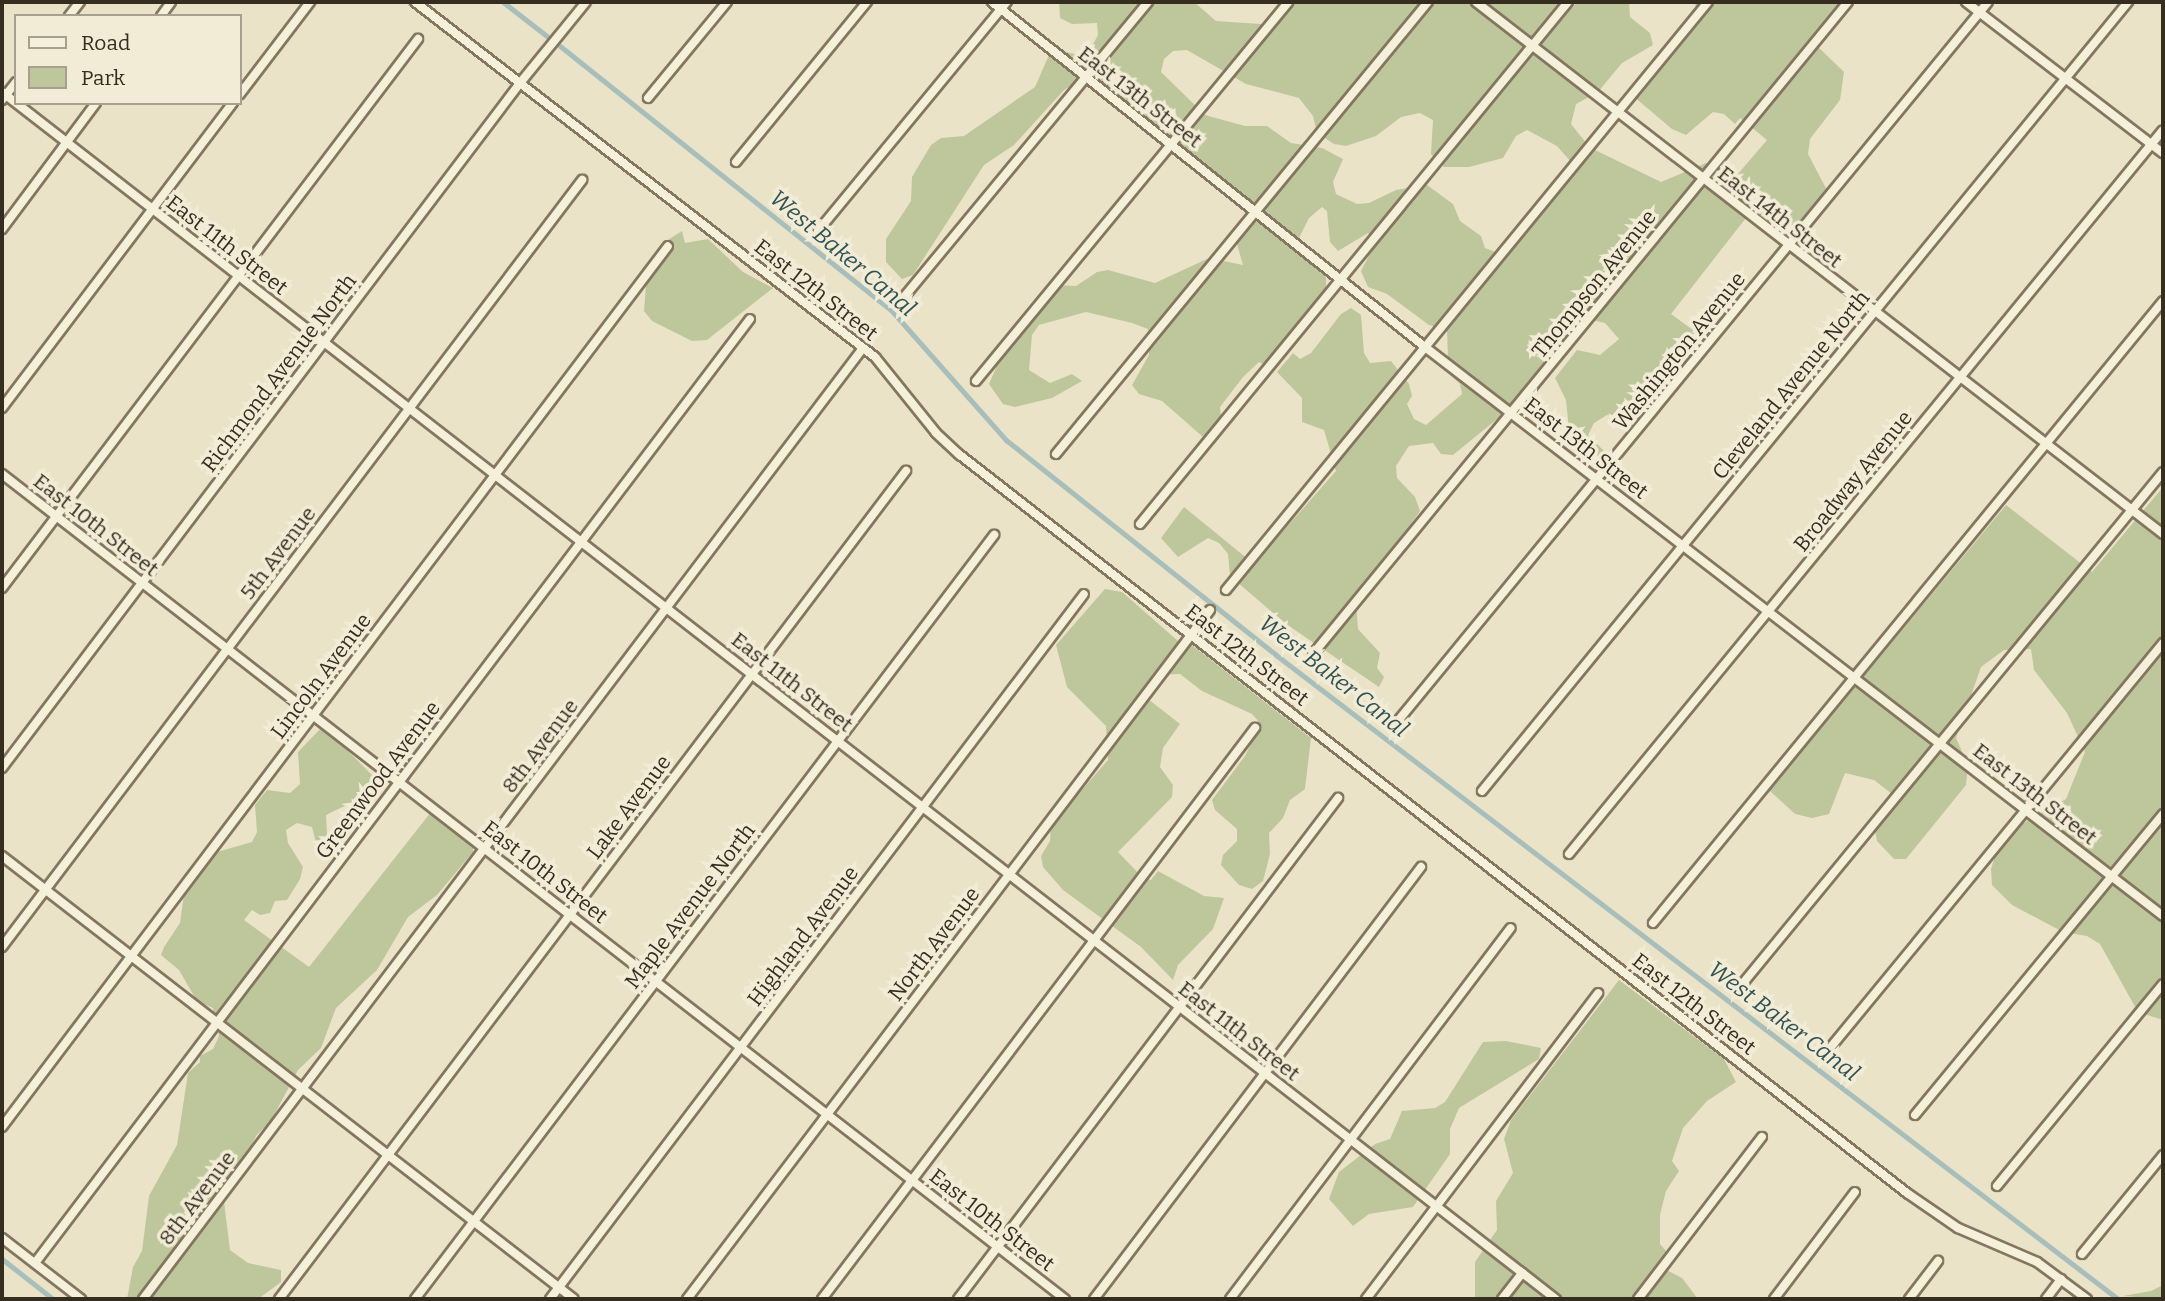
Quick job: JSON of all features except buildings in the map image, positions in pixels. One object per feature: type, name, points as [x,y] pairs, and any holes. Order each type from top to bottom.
[{"type":"street","points":[[242,91],[310,2]]},
{"type":"street","name":"East 12th Street","points":[[415,2],[863,348],[893,375],[943,440],[1928,1209],[2061,1279],[2087,1299]]},
{"type":"street","name":"Richmond Avenue North","points":[[2,768],[520,83],[586,2]]},
{"type":"street","points":[[648,98],[727,2]]},
{"type":"street","points":[[736,162],[867,2]]},
{"type":"street","name":"East 13th Street","points":[[992,2],[1004,5],[1086,77],[1425,346],[2163,916]]},
{"type":"street","points":[[904,297],[1148,2]]},
{"type":"street","points":[[976,381],[1288,2]]},
{"type":"street","points":[[1056,454],[1428,2]]},
{"type":"street","name":"East 14th Street","points":[[1476,2],[2163,534]]},
{"type":"street","points":[[1140,524],[1568,2]]},
{"type":"street","points":[[1226,590],[1708,2]]},
{"type":"street","name":"Thompson Avenue","points":[[1313,654],[1848,2]]},
{"type":"street","points":[[1966,2],[2163,153]]},
{"type":"street","name":"Washington Avenue","points":[[1397,722],[1988,2]]},
{"type":"street","name":"Cleveland Avenue North","points":[[1482,791],[2128,2]]},
{"type":"street","points":[[818,231],[1004,5]]},
{"type":"street","points":[[2,588],[418,39]]},
{"type":"street","name":"East 11th Street","points":[[15,105],[1556,1299]]},
{"type":"street","points":[[2,229],[95,105]]},
{"type":"street","points":[[2,408],[231,105]]},
{"type":"street","name":"Broadway Avenue","points":[[1569,854],[2163,130]]},
{"type":"street","name":"5th Avenue","points":[[2,947],[582,180]]},
{"type":"street","name":"Lincoln Avenue","points":[[2,1127],[668,246]]},
{"type":"street","points":[[1653,923],[2163,301]]},
{"type":"street","name":"Greenwood Avenue","points":[[35,1263],[750,319]]},
{"type":"street","name":"8th Avenue","points":[[143,1299],[863,348]]},
{"type":"street","name":"Lake Avenue","points":[[279,1299],[906,471]]},
{"type":"street","points":[[1739,988],[2163,472]]},
{"type":"street","name":"East 10th Street","points":[[2,474],[1065,1299]]},
{"type":"street","name":"Maple Avenue North","points":[[415,1299],[994,534]]},
{"type":"street","name":"Highland Avenue","points":[[550,1299],[1084,594]]},
{"type":"street","name":"North Avenue","points":[[687,1299],[1210,610]]},
{"type":"street","points":[[1826,1053],[2163,643]]},
{"type":"street","points":[[822,1299],[1255,728]]},
{"type":"street","points":[[958,1299],[1338,797]]},
{"type":"street","points":[[1915,1115],[2163,814]]},
{"type":"street","points":[[2,856],[574,1299]]},
{"type":"street","points":[[1094,1299],[1421,867]]},
{"type":"street","points":[[1230,1299],[1511,928]]},
{"type":"street","points":[[1997,1186],[2163,984]]},
{"type":"street","points":[[1366,1299],[1598,993]]},
{"type":"street","points":[[1638,1299],[1762,1137]]},
{"type":"street","points":[[2082,1254],[2163,1155]]},
{"type":"street","points":[[1774,1299],[1855,1192]]},
{"type":"street","points":[[2,1238],[81,1299]]},
{"type":"street","points":[[1909,1299],[1938,1261]]},
{"type":"street","points":[[1502,1299],[1522,1273]]},
{"type":"street","points":[[2046,1299],[2061,1279]]},
{"type":"green space","points":[[1059,2],[1194,2],[1216,21],[1275,25],[1297,2],[1563,2],[1572,8],[1577,2],[1629,2],[1630,17],[1650,33],[1653,45],[1622,63],[1598,92],[1576,104],[1571,124],[1587,144],[1571,162],[1557,146],[1527,130],[1516,136],[1503,158],[1469,167],[1444,167],[1431,154],[1433,120],[1420,113],[1401,117],[1376,136],[1346,146],[1334,144],[1317,133],[1313,116],[1299,98],[1246,84],[1187,50],[1173,51],[1164,59],[1161,72],[1205,115],[1245,126],[1267,126],[1291,143],[1322,148],[1343,159],[1333,182],[1336,194],[1357,204],[1369,203],[1396,190],[1427,185],[1453,204],[1460,221],[1481,236],[1485,248],[1498,253],[1512,250],[1595,150],[1661,182],[1706,163],[1725,165],[1737,175],[1767,140],[1740,118],[1735,124],[1724,114],[1713,112],[1686,135],[1672,129],[1633,96],[1697,25],[1695,2],[1847,2],[1814,43],[1844,72],[1840,100],[1810,139],[1808,154],[1829,194],[1786,247],[1749,214],[1671,314],[1697,333],[1630,421],[1607,415],[1594,423],[1588,435],[1605,452],[1596,461],[1570,439],[1566,400],[1555,378],[1577,350],[1600,355],[1619,339],[1605,323],[1592,320],[1577,328],[1513,406],[1453,455],[1441,454],[1433,443],[1409,446],[1396,466],[1397,478],[1415,497],[1420,511],[1396,545],[1402,554],[1356,603],[1358,629],[1380,653],[1377,668],[1384,677],[1379,687],[1286,624],[1230,576],[1228,554],[1219,543],[1208,538],[1178,557],[1161,538],[1184,507],[1254,564],[1336,471],[1324,430],[1302,422],[1302,398],[1277,372],[1293,353],[1300,359],[1311,353],[1341,314],[1351,308],[1361,315],[1364,353],[1370,363],[1391,361],[1409,384],[1412,396],[1407,404],[1414,419],[1426,425],[1462,394],[1460,384],[1450,375],[1454,364],[1448,360],[1447,330],[1429,325],[1387,294],[1368,287],[1361,271],[1376,242],[1368,233],[1338,251],[1330,242],[1327,211],[1322,207],[1309,218],[1294,248],[1326,277],[1326,289],[1265,365],[1259,362],[1243,377],[1220,407],[1221,417],[1203,437],[1162,401],[1139,394],[1132,385],[1149,355],[1148,329],[1132,323],[1086,312],[1039,325],[1032,335],[1029,370],[1050,383],[1072,374],[1082,381],[1052,398],[1015,407],[1003,404],[989,384],[1003,352],[1055,285],[1076,286],[1097,272],[1108,270],[1155,283],[1209,258],[1243,265],[1236,241],[1253,214],[1084,78],[1064,90],[1014,145],[984,165],[913,275],[902,279],[886,262],[886,239],[911,201],[912,177],[931,145],[941,138],[964,136],[1035,87],[1049,55],[1061,51],[1084,56],[1092,46],[1098,35],[1097,23],[1072,24],[1060,18]]},
{"type":"green space","points":[[682,231],[685,243],[708,239],[743,272],[773,288],[707,340],[692,341],[652,321],[644,311],[646,286],[665,256],[670,244],[666,241]]},
{"type":"green space","points":[[2163,487],[2163,1020],[2138,1012],[2100,944],[2087,936],[2063,932],[2012,905],[1992,885],[1991,869],[1997,850],[2018,826],[2066,799],[2085,752],[2067,713],[2034,670],[2031,649],[2004,650],[1981,667],[1956,738],[1968,765],[1966,785],[1906,859],[1894,859],[1877,841],[1875,830],[1892,794],[1874,780],[1845,773],[1829,814],[1812,818],[1795,814],[1769,790],[2006,505],[2092,572]]},
{"type":"green space","points":[[1105,589],[1122,592],[1178,641],[1192,645],[1311,738],[1305,789],[1290,800],[1283,818],[1269,833],[1270,854],[1263,881],[1252,889],[1239,885],[1221,865],[1223,855],[1237,841],[1237,829],[1215,810],[1212,800],[1245,756],[1261,724],[1252,714],[1202,691],[1180,674],[1153,675],[1148,699],[1180,724],[1163,748],[1160,767],[1173,785],[1172,797],[1118,852],[1142,877],[1151,880],[1158,871],[1204,896],[1224,898],[1213,929],[1178,965],[1173,980],[1141,947],[1063,890],[1043,867],[1041,856],[1050,841],[1051,825],[1108,760],[1106,726],[1067,687],[1056,645]]},
{"type":"green space","points":[[323,726],[376,779],[361,798],[326,815],[328,853],[318,850],[312,827],[297,823],[286,830],[288,843],[303,867],[300,879],[287,900],[275,901],[270,913],[260,915],[252,910],[244,920],[309,967],[431,812],[473,846],[473,852],[437,895],[408,917],[377,970],[336,1008],[321,1048],[298,1070],[272,1119],[256,1136],[224,1202],[230,1250],[248,1263],[281,1270],[281,1282],[258,1299],[127,1299],[133,1267],[142,1251],[149,1196],[177,1145],[188,1073],[200,1062],[200,1056],[213,1049],[219,1036],[213,1008],[197,1001],[179,970],[161,955],[180,923],[184,894],[217,852],[252,842],[257,832],[255,805],[267,790],[290,793],[300,784],[298,752]]},
{"type":"green space","points":[[1619,980],[1724,1059],[1736,1082],[1707,1101],[1683,1128],[1672,1161],[1679,1171],[1666,1191],[1660,1215],[1660,1244],[1667,1252],[1657,1265],[1682,1278],[1698,1299],[1475,1299],[1475,1262],[1497,1230],[1496,1201],[1513,1173],[1504,1139],[1511,1120]]},
{"type":"green space","points":[[1506,1041],[1541,1048],[1539,1059],[1459,1108],[1450,1129],[1450,1154],[1413,1207],[1369,1214],[1353,1226],[1329,1199],[1339,1172],[1375,1144],[1390,1139],[1402,1111],[1435,1108],[1445,1102],[1483,1042]]},
{"type":"green space","points":[[2163,1285],[2163,1299],[2123,1296],[2151,1291]]},
{"type":"waterway","name":"West Baker Canal","points":[[503,2],[548,37]]},
{"type":"waterway","name":"West Baker Canal","points":[[560,46],[891,310],[1006,440],[1276,655],[2118,1299]]},
{"type":"waterway","points":[[2,1259],[53,1299]]}]
